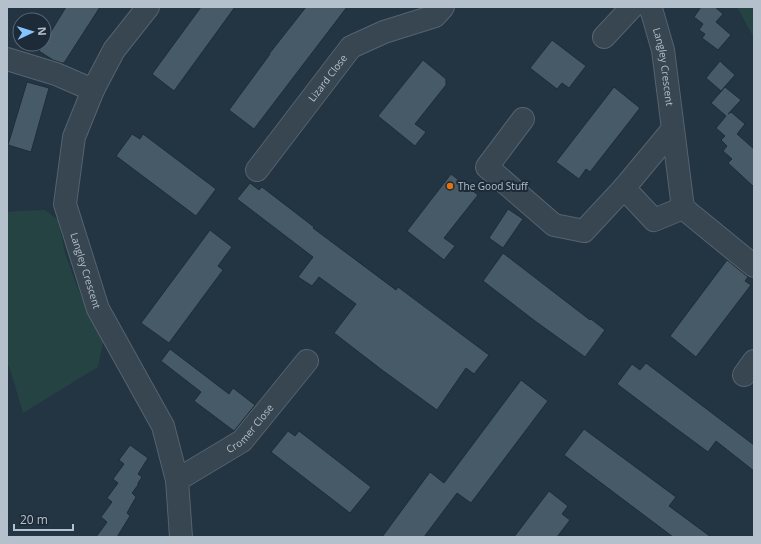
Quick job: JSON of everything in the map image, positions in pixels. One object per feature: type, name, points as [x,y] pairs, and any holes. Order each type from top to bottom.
[{"type":"street","name":"Langley Crescent","points":[[148,7],[114,50],[93,90],[74,137],[65,204],[98,309],[162,426],[178,480],[181,537]]},
{"type":"street","name":"Lizard Close","points":[[257,170],[351,47],[384,32],[435,16],[443,7]]},
{"type":"street","points":[[604,37],[632,7]]},
{"type":"street","name":"Langley Crescent","points":[[649,7],[652,12],[663,50],[683,208]]},
{"type":"street","points":[[7,59],[56,74],[93,90]]},
{"type":"street","points":[[523,119],[487,167],[554,225],[584,231],[624,188],[674,129]]},
{"type":"street","points":[[624,188],[654,220],[683,208],[754,266]]},
{"type":"street","name":"Cromer Close","points":[[178,480],[242,441],[307,361]]},
{"type":"green space","points":[[737,7],[754,7],[754,38]]},
{"type":"green space","points":[[45,210],[58,220],[65,253],[78,289],[103,342],[98,367],[23,413],[7,363],[7,212]]},
{"type":"building","points":[[66,7],[100,7],[64,63],[53,60],[41,52],[52,52],[52,30]]},
{"type":"building","points":[[201,7],[235,7],[174,91],[152,74]]},
{"type":"building","points":[[306,7],[347,7],[254,129],[229,110],[269,54]]},
{"type":"building","points":[[701,7],[715,7],[723,14],[716,22],[731,35],[718,50],[702,38],[705,34],[699,30],[703,24],[694,17]]},
{"type":"building","points":[[552,40],[586,66],[569,88],[562,83],[557,89],[530,68]]},
{"type":"building","points":[[423,60],[446,79],[446,85],[415,124],[426,132],[415,146],[378,116]]},
{"type":"building","points":[[720,61],[735,75],[721,91],[706,78]]},
{"type":"building","points":[[27,82],[49,88],[31,152],[8,145]]},
{"type":"building","points":[[614,87],[640,108],[590,172],[586,169],[579,179],[556,162]]},
{"type":"building","points":[[725,87],[741,100],[728,114],[731,112],[745,124],[737,134],[754,149],[754,187],[728,163],[732,159],[723,151],[727,146],[721,140],[725,136],[716,128],[726,116],[711,103]]},
{"type":"building","points":[[132,134],[140,139],[143,134],[216,189],[196,216],[116,156]]},
{"type":"building","points":[[451,174],[478,195],[444,238],[455,246],[444,260],[407,231]]},
{"type":"building","points":[[250,183],[259,190],[262,187],[314,227],[313,228],[396,290],[398,287],[489,355],[474,374],[466,368],[437,410],[334,333],[356,304],[319,277],[312,286],[298,277],[313,257],[237,199]]},
{"type":"building","points":[[508,209],[523,219],[503,248],[489,238]]},
{"type":"building","points":[[210,230],[232,247],[218,266],[223,270],[169,343],[141,323]]},
{"type":"building","points":[[503,253],[605,330],[585,357],[483,281]]},
{"type":"building","points":[[727,260],[748,277],[745,281],[751,285],[696,357],[670,336]]},
{"type":"building","points":[[170,349],[229,394],[233,388],[255,405],[234,431],[194,401],[201,392],[161,361]]},
{"type":"building","points":[[646,363],[754,445],[754,471],[716,441],[708,452],[617,384],[632,364],[640,370]]},
{"type":"building","points":[[521,380],[548,401],[471,503],[457,493],[424,537],[382,537],[430,472],[444,483]]},
{"type":"building","points":[[584,429],[676,497],[669,506],[711,537],[673,537],[564,455]]},
{"type":"building","points":[[288,431],[295,436],[299,431],[371,487],[350,513],[271,452]]},
{"type":"building","points":[[130,445],[148,458],[138,474],[142,477],[132,493],[136,497],[127,513],[130,516],[117,537],[96,537],[107,522],[101,517],[112,502],[107,498],[118,483],[113,479],[124,464],[119,460]]},
{"type":"building","points":[[549,491],[568,506],[562,514],[570,520],[557,537],[514,537]]},
{"type":"place","name":"The Good Stuff","points":[[450,186]]}]
